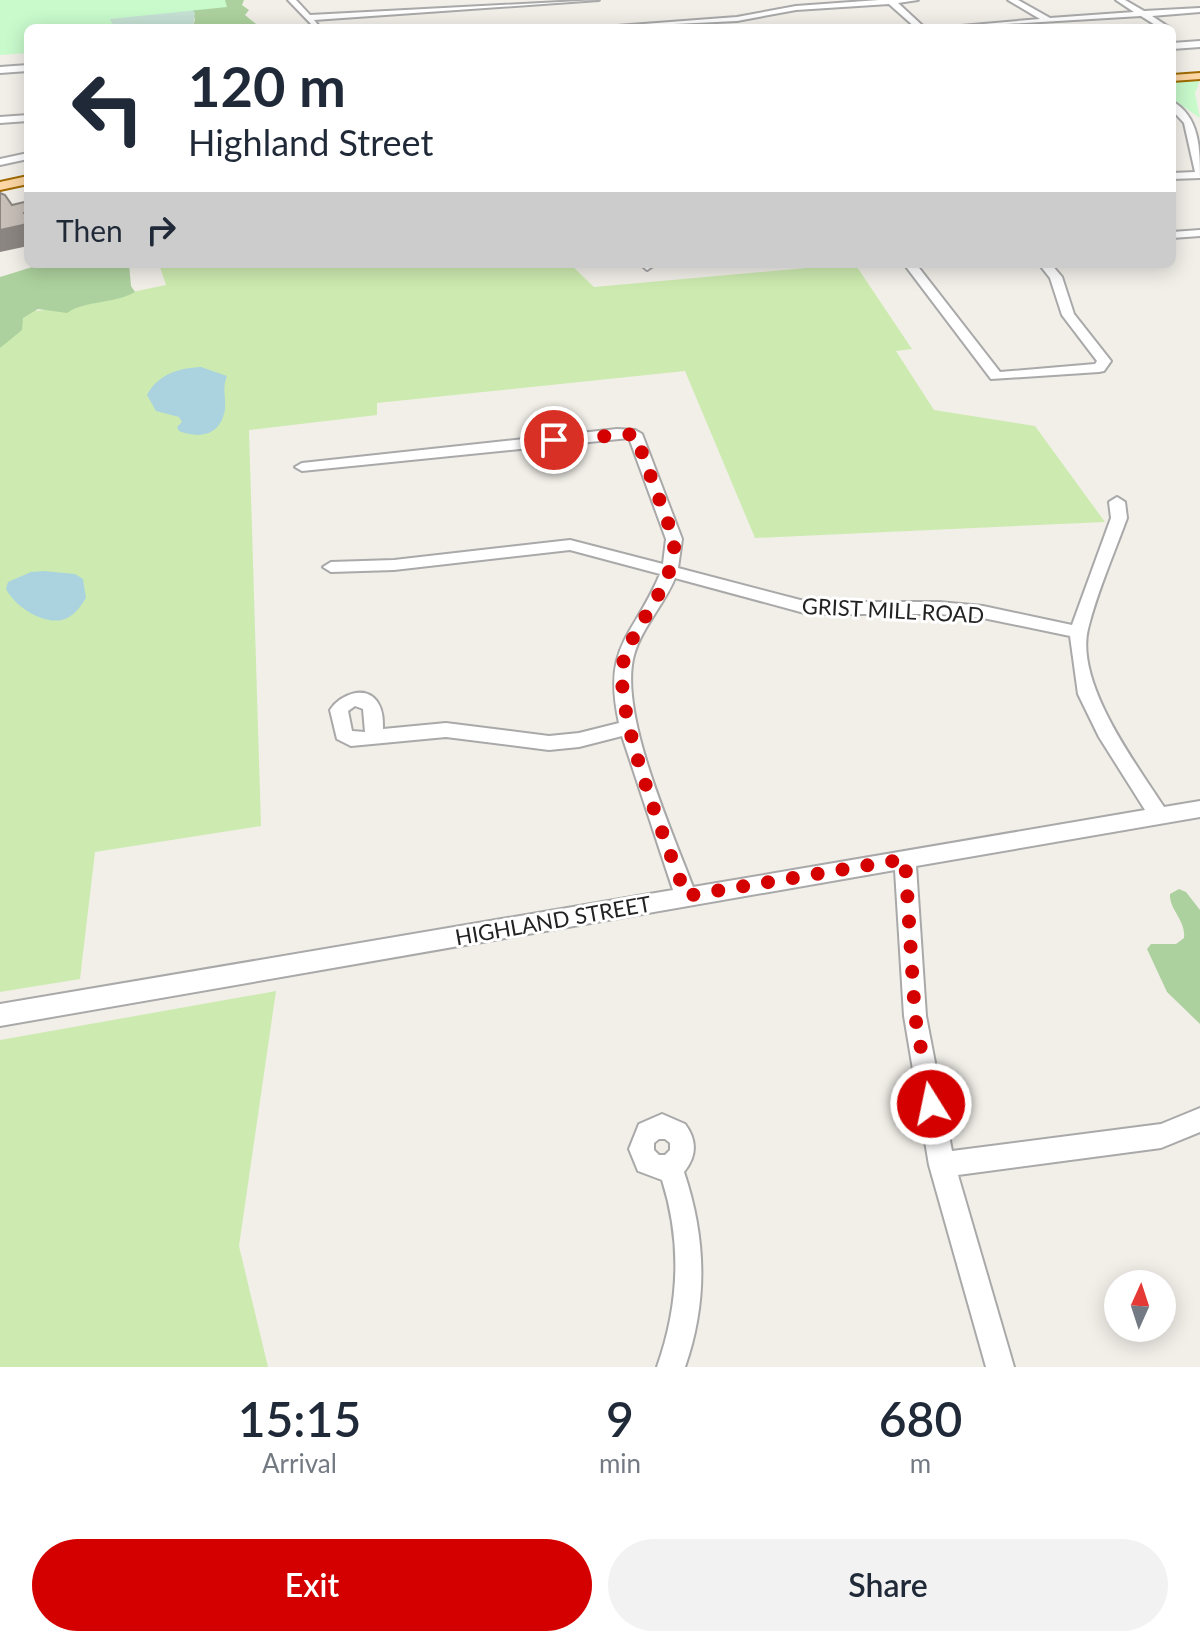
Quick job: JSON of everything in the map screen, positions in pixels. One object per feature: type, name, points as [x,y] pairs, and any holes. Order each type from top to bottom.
[{"type":"main road","points":[[1176,78],[1200,76]]},
{"type":"main road","points":[[0,186],[24,181]]},
{"type":"street","points":[[292,0],[313,24]]},
{"type":"street","points":[[308,18],[595,0]]},
{"type":"street","points":[[718,24],[796,8],[914,0]]},
{"type":"street","points":[[1012,0],[1054,24]]},
{"type":"street","points":[[1120,0],[1159,24]]},
{"type":"street","points":[[890,1],[916,24]]},
{"type":"street","points":[[995,24],[1200,10]]},
{"type":"street","points":[[1182,37],[1198,42]]},
{"type":"street","points":[[1176,45],[1198,42]]},
{"type":"street","points":[[0,70],[24,68]]},
{"type":"street","points":[[8,108],[13,111],[14,119]]},
{"type":"street","points":[[1176,108],[1189,122],[1200,174],[1176,176]]},
{"type":"street","points":[[0,120],[24,118]]},
{"type":"street","points":[[1176,122],[1189,122]]},
{"type":"street","points":[[0,162],[24,157]]},
{"type":"street","points":[[1176,235],[1200,233]]},
{"type":"street","points":[[913,268],[996,376],[1099,368],[1104,361],[1068,315],[1056,277],[1048,268]]},
{"type":"street","points":[[302,467],[617,433],[635,434],[674,539],[675,554],[669,572],[624,658],[623,688],[629,727],[686,896]]},
{"type":"street","points":[[1117,502],[1119,518],[1078,632],[1081,669],[1087,694],[1158,815]]},
{"type":"street","name":"GRIST MILL ROAD","points":[[331,567],[394,565],[570,545],[808,608],[939,608],[983,612],[1078,632]]},
{"type":"street","points":[[375,737],[455,730],[526,742],[553,743],[583,740],[629,727]]},
{"type":"street","name":"HIGHLAND STREET","points":[[0,1015],[1200,809]]},
{"type":"street","points":[[905,859],[915,1016],[942,1165],[1000,1367]]},
{"type":"street","points":[[942,1165],[1161,1136],[1200,1120]]},
{"type":"street","points":[[670,1167],[683,1202],[692,1274],[677,1353],[671,1367]]},
{"type":"green space","points":[[0,0],[225,0],[227,7],[110,19],[112,24],[24,24],[24,53],[0,55]]},
{"type":"green space","points":[[185,0],[244,0],[242,5],[249,10],[245,15],[256,24],[194,24],[195,19]]},
{"type":"green space","points":[[185,0],[195,13],[194,24],[107,24],[95,12]]},
{"type":"green space","points":[[1200,80],[1195,93],[1200,118],[1176,102],[1176,82]]},
{"type":"green space","points":[[29,268],[129,268],[131,286],[135,292],[67,313],[38,309],[23,318],[22,330],[0,348],[0,277]]},
{"type":"green space","points":[[160,268],[574,268],[594,287],[807,268],[858,268],[912,349],[896,351],[934,410],[1035,426],[1105,522],[755,538],[685,371],[377,403],[377,415],[249,430],[261,826],[95,852],[80,979],[0,992],[0,314],[45,310],[166,285]]},
{"type":"green space","points":[[1179,889],[1186,892],[1200,910],[1200,1024],[1167,992],[1147,949],[1151,944],[1176,944],[1184,938],[1183,926],[1170,900],[1170,894]]},
{"type":"green space","points":[[276,991],[239,1246],[268,1367],[0,1367],[0,1040]]},
{"type":"water","points":[[201,367],[227,376],[225,409],[223,418],[214,430],[194,435],[179,431],[177,427],[182,422],[179,417],[156,411],[147,395],[163,377]]},
{"type":"water","points":[[31,572],[75,574],[83,579],[86,598],[66,619],[54,621],[37,616],[22,607],[6,589],[8,582]]},
{"type":"building","points":[[0,193],[12,205],[24,202],[24,224],[0,230]]},
{"type":"route","points":[[554,440],[635,434],[674,539],[675,554],[669,572],[624,658],[623,688],[629,727],[686,896],[905,859],[915,1016],[931,1104]]}]
